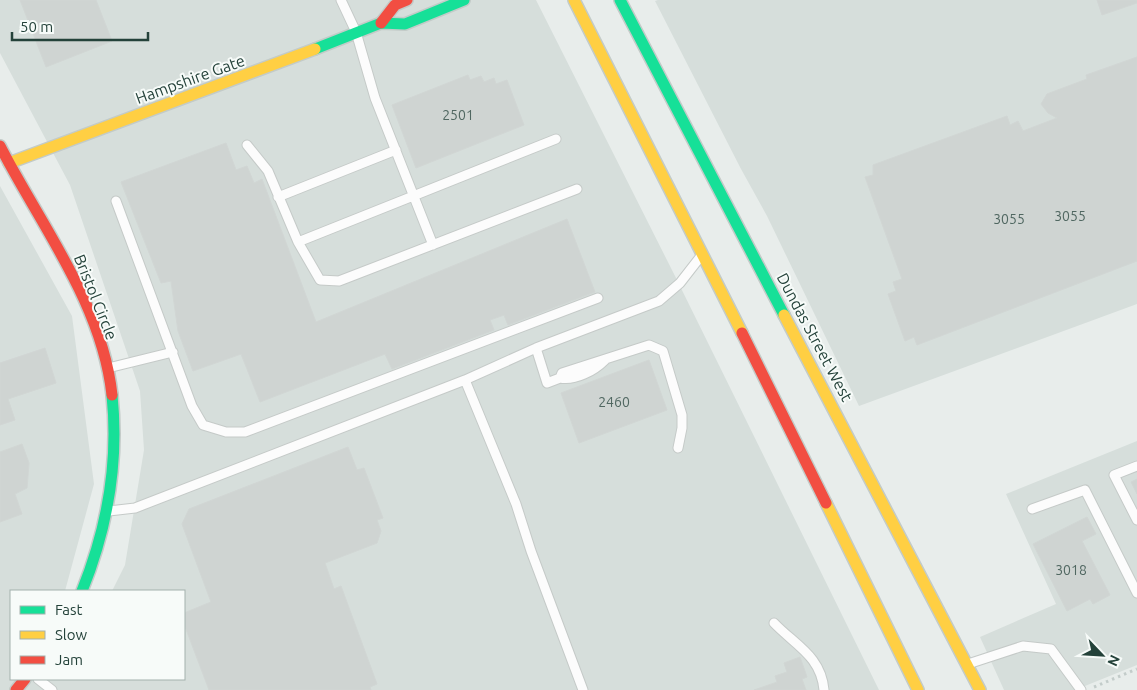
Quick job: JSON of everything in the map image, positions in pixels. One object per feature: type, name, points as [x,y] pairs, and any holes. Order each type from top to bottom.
[{"type":"main road","name":"Hampshire Gate","points":[[381,22],[395,5],[407,0]]},
{"type":"main road","name":"Hampshire Gate","points":[[9,163],[272,66],[381,22],[405,24],[464,0]]},
{"type":"main road","points":[[574,0],[702,253],[915,688]]},
{"type":"main road","name":"Dundas Street West","points":[[620,0],[980,690]]},
{"type":"main road","name":"Bristol Circle","points":[[0,146],[64,259],[100,342],[113,408],[113,464],[108,511],[82,590]]},
{"type":"main road","points":[[16,690],[24,680]]},
{"type":"lane","points":[[341,0],[356,32],[375,98],[433,245]]},
{"type":"lane","points":[[298,242],[556,140]]},
{"type":"lane","points":[[247,145],[268,171],[298,242],[320,280],[339,281],[577,189]]},
{"type":"lane","points":[[278,197],[396,150]]},
{"type":"lane","points":[[116,201],[192,406],[204,425],[226,432],[245,432],[598,298]]},
{"type":"lane","points":[[108,511],[135,508],[465,380],[536,348],[659,302],[680,283],[702,253]]},
{"type":"lane","points":[[536,348],[547,383],[560,378],[566,380],[596,369],[606,358],[649,345],[663,351],[682,415],[682,428],[678,448]]},
{"type":"lane","points":[[105,368],[173,352]]},
{"type":"lane","points":[[465,380],[516,504],[531,551],[583,690]]},
{"type":"lane","points":[[1137,466],[1114,475],[1137,520]]},
{"type":"lane","points":[[1032,509],[1085,490],[1137,593]]},
{"type":"lane","points":[[774,623],[804,648],[818,664],[824,690]]},
{"type":"lane","points":[[966,665],[1023,646],[1052,649],[1081,690]]},
{"type":"lane","points":[[39,680],[52,690]]},
{"type":"path","points":[[1098,686],[1137,669]]},
{"type":"shaded area","points":[[0,0],[536,0],[675,276],[879,690],[0,690],[0,186],[72,316],[94,484],[65,590],[10,590],[10,680],[185,680],[185,590],[112,590],[125,565],[144,450],[140,391],[70,185],[0,53]]},
{"type":"shaded area","points":[[1137,0],[1137,304],[859,406],[767,216],[655,1]]},
{"type":"shaded area","points":[[1137,441],[1137,665],[1075,690],[1004,690],[980,637],[1056,604],[1006,494]]},
{"type":"building","points":[[20,0],[96,0],[112,41],[46,67]]},
{"type":"building","points":[[1097,0],[1137,0],[1137,3],[1102,15]]},
{"type":"building","points":[[1137,57],[1137,261],[917,345],[914,337],[905,341],[888,294],[896,291],[893,282],[902,279],[865,177],[873,175],[873,165],[1007,116],[1010,125],[1018,121],[1023,131],[1057,118],[1048,113],[1041,104],[1047,94],[1087,79],[1086,75]]},
{"type":"building","points":[[468,75],[470,80],[481,76],[484,82],[494,78],[496,84],[507,80],[524,125],[416,168],[392,105]]},
{"type":"building","points":[[226,143],[236,170],[247,166],[254,183],[262,179],[316,322],[567,219],[595,292],[508,325],[504,315],[490,320],[494,330],[392,369],[385,354],[260,402],[241,354],[193,371],[178,331],[171,281],[161,283],[121,182]]},
{"type":"building","points":[[45,348],[56,383],[8,399],[15,420],[0,425],[0,363]]},
{"type":"building","points":[[649,360],[667,410],[579,443],[561,393]]},
{"type":"building","points":[[22,444],[29,463],[27,488],[15,494],[22,514],[0,522],[0,452]]},
{"type":"building","points":[[348,447],[357,470],[364,468],[383,518],[377,520],[381,531],[377,543],[325,563],[334,589],[341,586],[377,684],[370,687],[371,690],[209,690],[185,627],[185,613],[211,602],[182,524],[189,509]]},
{"type":"building","points":[[1137,479],[1137,494],[1131,482]]},
{"type":"building","points":[[1087,517],[1096,534],[1082,541],[1110,595],[1093,604],[1090,599],[1067,611],[1033,544]]},
{"type":"building","points":[[800,657],[807,677],[802,679],[806,690],[754,690],[777,682],[775,676],[787,672],[784,663]]},
{"type":"traffic: fast","points":[[315,49],[381,23],[405,24],[464,0]]},
{"type":"traffic: fast","points":[[620,0],[784,315]]},
{"type":"traffic: fast","points":[[82,590],[98,544],[109,495],[114,446],[112,395]]},
{"type":"traffic: slow","points":[[574,0],[742,333]]},
{"type":"traffic: slow","points":[[9,163],[315,49]]},
{"type":"traffic: slow","points":[[784,315],[980,690]]},
{"type":"traffic: slow","points":[[826,503],[918,690]]},
{"type":"traffic: jam","points":[[381,23],[395,5],[407,0]]},
{"type":"traffic: jam","points":[[0,146],[68,266],[83,297],[106,361],[112,395]]},
{"type":"traffic: jam","points":[[742,333],[826,503]]},
{"type":"traffic: jam","points":[[16,690],[24,680]]}]
